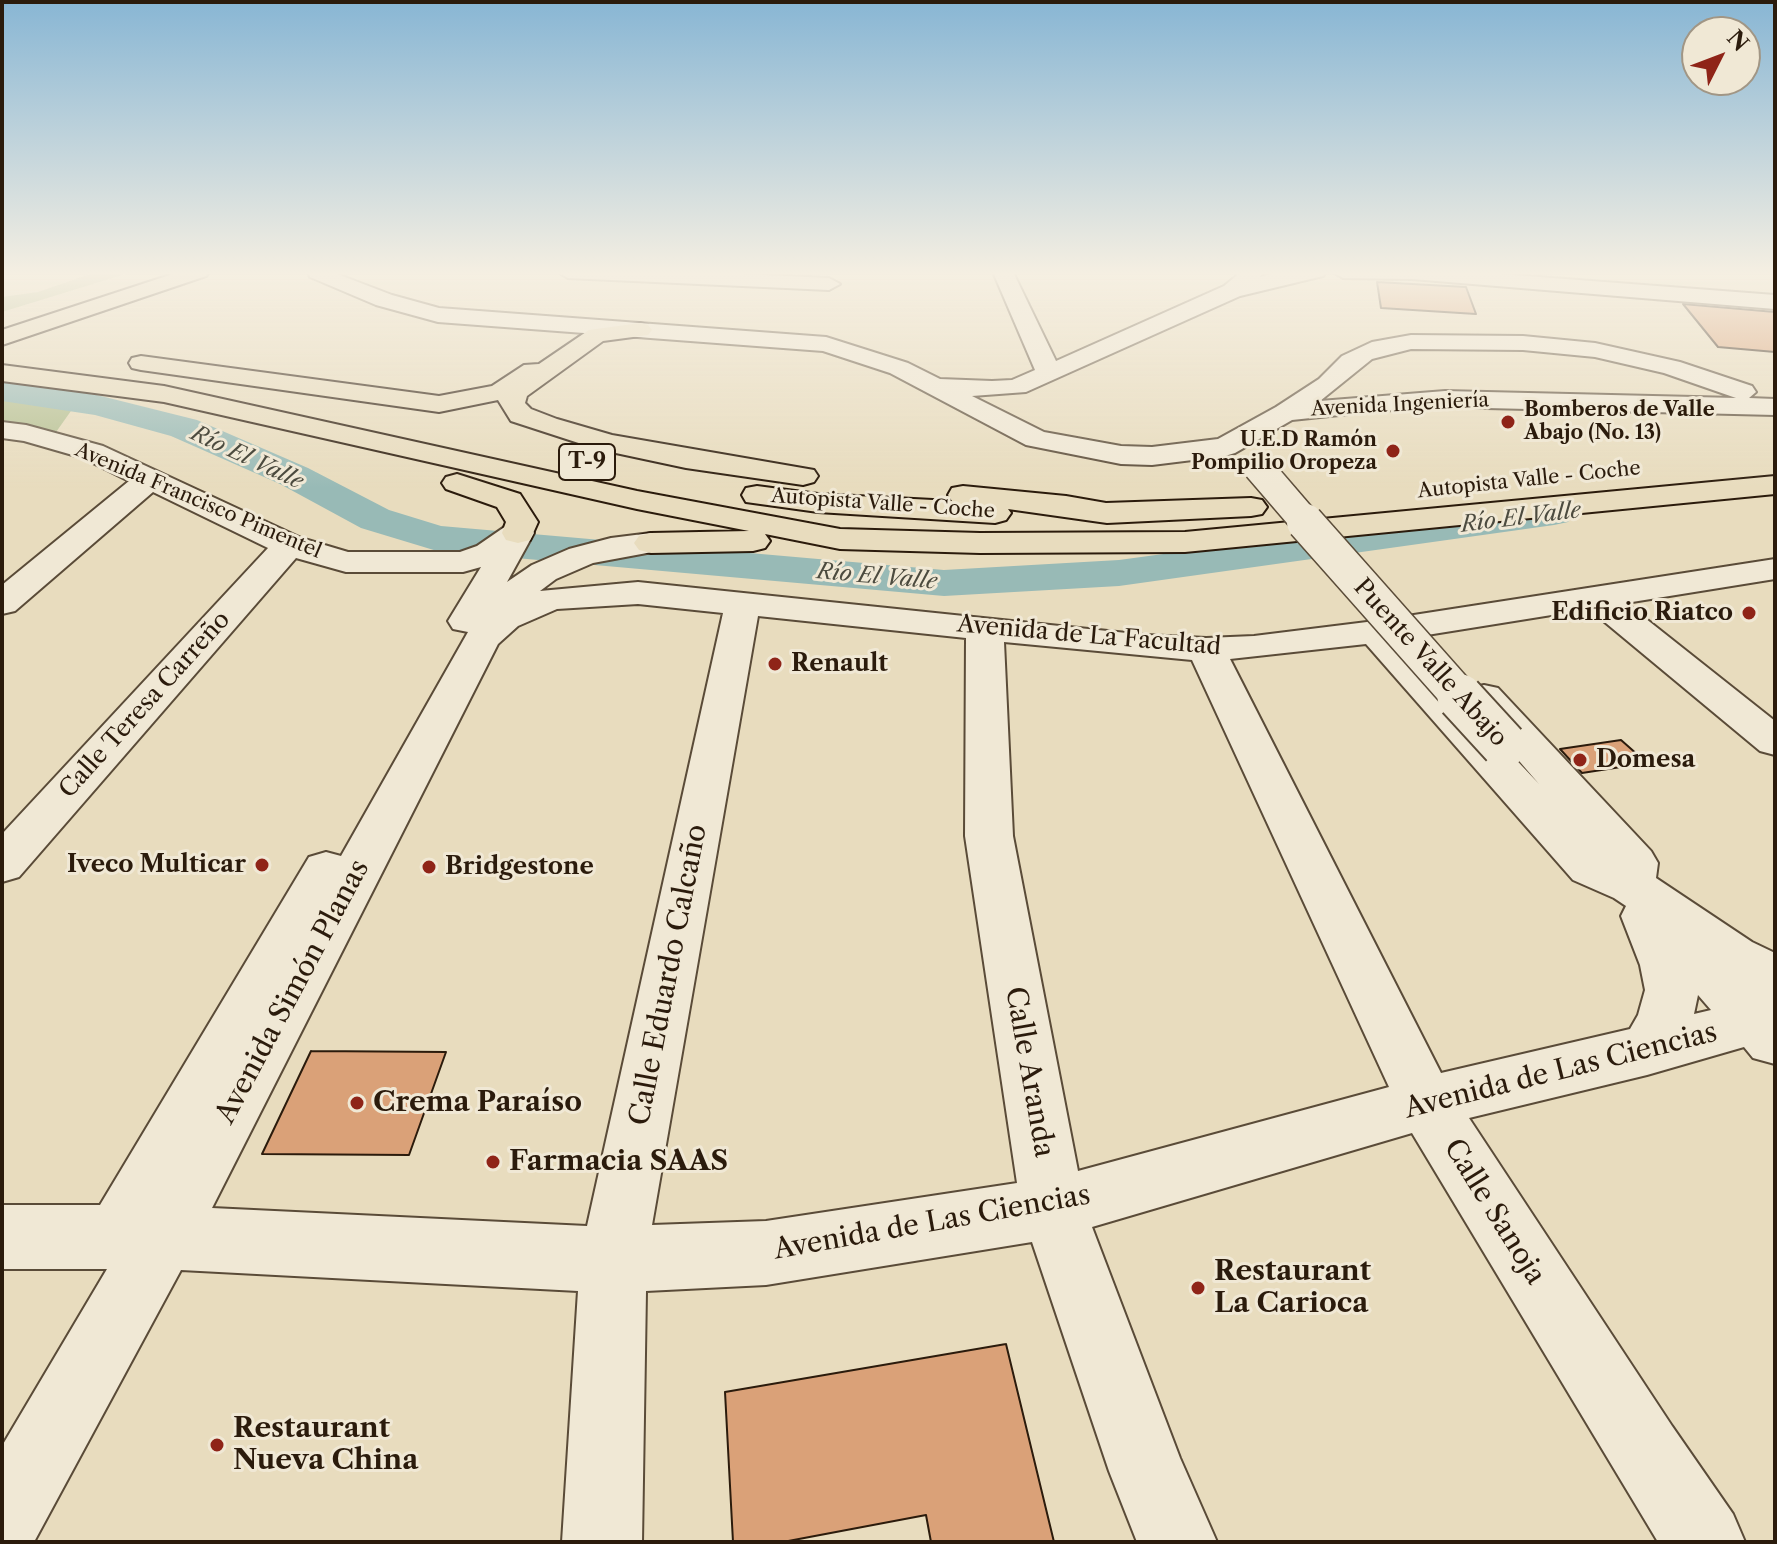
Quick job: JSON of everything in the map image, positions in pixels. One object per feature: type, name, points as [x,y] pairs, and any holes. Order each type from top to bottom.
[{"type":"main road","points":[[13,344],[31,351]]},
{"type":"main road","points":[[15,344],[164,394]]},
{"type":"main road","points":[[113,360],[439,404],[500,392],[571,344]]},
{"type":"main road","points":[[584,344],[511,397],[512,405],[521,415],[607,443],[686,459],[918,491],[1066,505],[1107,513]]},
{"type":"main road","name":"Autopista Valle - Coche","points":[[73,355],[736,492],[818,503],[952,512],[1107,513],[1300,504],[1586,474]]},
{"type":"main road","name":"Autopista Valle - Coche","points":[[2,373],[164,394],[637,500],[840,539],[1185,542],[1775,485]]},
{"type":"main road","points":[[395,447],[413,469],[509,501],[522,522],[518,533]]},
{"type":"main road","name":"Autopista Valle - Coche","points":[[1076,542],[1775,473]]},
{"type":"main road","name":"T-9","points":[[651,543],[840,539]]},
{"type":"street","points":[[844,344],[1036,439],[1121,455],[1152,456],[1225,447]]},
{"type":"street","points":[[1036,344],[1048,371]]},
{"type":"street","points":[[992,417],[1017,387],[1110,344]]},
{"type":"street","points":[[1285,413],[1328,384],[1351,361],[1393,344]]},
{"type":"street","points":[[1532,344],[1628,356],[1775,405]]},
{"type":"street","points":[[926,384],[971,389],[1017,387]]},
{"type":"street","points":[[1328,384],[1349,395],[1377,403]]},
{"type":"street","name":"Avenida Ingeniería","points":[[1225,447],[1285,413],[1377,403],[1508,400],[1775,405]]},
{"type":"street","name":"Avenida Francisco Pimentel","points":[[10,437],[93,452],[289,545],[346,562],[358,569],[449,585],[459,592],[476,625]]},
{"type":"street","name":"Puente Valle Abajo","points":[[1225,447],[1258,467],[1387,617],[1631,885],[1770,1014]]},
{"type":"street","points":[[2,603],[150,479]]},
{"type":"street","points":[[346,562],[463,562],[489,553],[518,533]]},
{"type":"street","name":"Avenida Simón Planas","points":[[2,1521],[140,1237],[476,625],[518,533]]},
{"type":"street","points":[[638,593],[623,589],[607,576],[605,570],[616,558],[651,543]]},
{"type":"street","name":"Avenida Simón Planas","points":[[476,625],[544,572],[581,556],[651,543]]},
{"type":"street","name":"Calle Teresa Carreño","points":[[2,865],[289,545]]},
{"type":"street","name":"Avenida de La Facultad","points":[[476,625],[505,618],[540,602],[568,597],[638,593],[1146,646],[1206,649],[1294,644],[1775,569]]},
{"type":"street","points":[[1595,596],[1775,742]]},
{"type":"street","name":"Calle Eduardo Calcaño","points":[[602,1542],[613,1260],[743,602]]},
{"type":"street","points":[[1418,625],[1634,863],[1631,885],[1667,965],[1672,990],[1665,1020],[1647,1051]]},
{"type":"street","name":"Calle Aranda","points":[[985,629],[989,836],[1053,1208],[1147,1471],[1177,1542]]},
{"type":"street","points":[[1375,632],[1590,868],[1631,885]]},
{"type":"street","name":"Calle Sanoja","points":[[1206,649],[1426,1103],[1645,1453],[1705,1542]]},
{"type":"street","name":"Avenida de Las Ciencias","points":[[2,1237],[140,1237],[613,1260],[766,1253],[1053,1208],[1426,1103],[1647,1051],[1770,1014]]},
{"type":"green space","points":[[2,370],[90,384],[54,435],[2,435]]},
{"type":"building","points":[[1716,344],[1775,344],[1775,352],[1718,347]]},
{"type":"building","points":[[1621,740],[1647,763],[1582,773],[1560,749]]},
{"type":"building","name":"Crema Paraíso","points":[[311,1051],[446,1052],[409,1155],[262,1154]]},
{"type":"building","points":[[1006,1344],[1054,1542],[931,1542],[926,1515],[783,1542],[733,1542],[725,1392]]},
{"type":"waterway","name":"Río El Valle","points":[[2,391],[97,405],[184,428],[294,476],[375,519],[437,538],[944,583],[1119,573],[1554,513]]},
{"type":"place","name":"Bomberos de Valle Abajo (No. 13)","points":[[1508,422]]},
{"type":"place","name":"U.E.D Ramón Pompilio Oropeza","points":[[1393,451]]},
{"type":"place","name":"Edificio Riatco","points":[[1749,613]]},
{"type":"place","name":"Renault","points":[[775,664]]},
{"type":"place","name":"Domesa","points":[[1580,760]]},
{"type":"place","name":"Iveco Multicar","points":[[262,865]]},
{"type":"place","name":"Bridgestone","points":[[429,867]]},
{"type":"place","name":"Crema Paraíso","points":[[357,1103]]},
{"type":"place","name":"Farmacia SAAS","points":[[493,1162]]},
{"type":"place","name":"Restaurant La Carioca","points":[[1198,1288]]},
{"type":"place","name":"Restaurant Nueva China","points":[[217,1445]]}]
